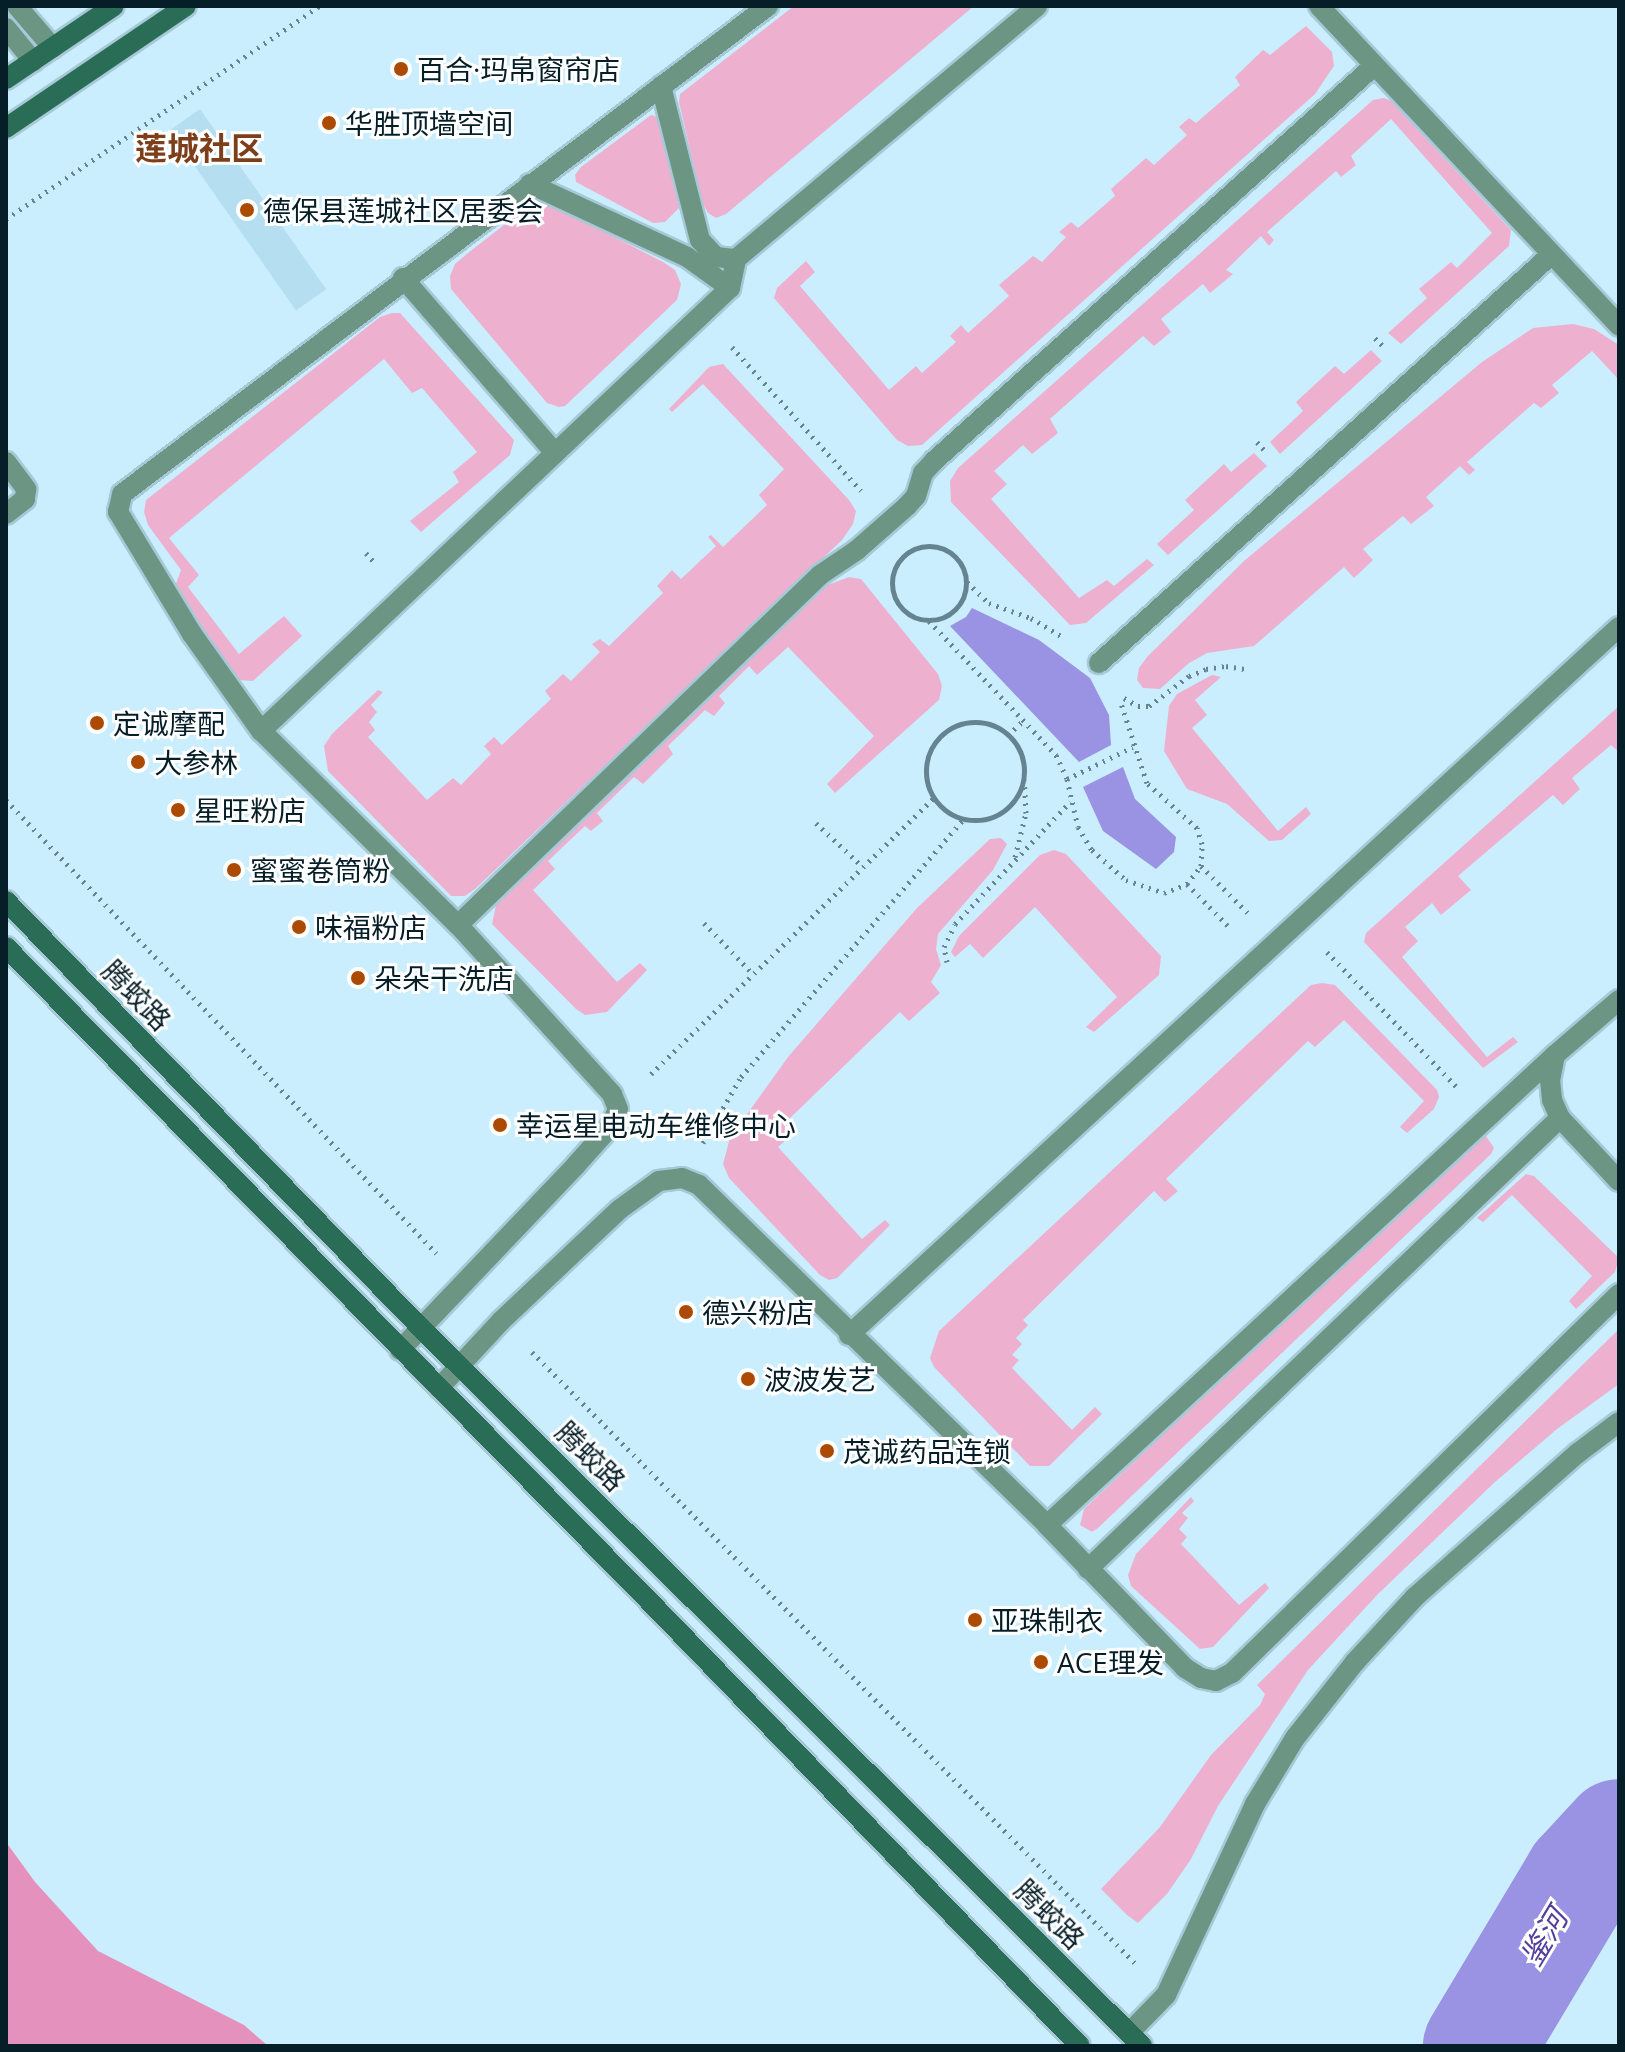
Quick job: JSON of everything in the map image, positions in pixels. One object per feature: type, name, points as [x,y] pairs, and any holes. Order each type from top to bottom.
[{"type":"main road","points":[[6,79],[114,6]]},
{"type":"main road","points":[[6,128],[186,6]]},
{"type":"main road","name":"腾蛟路","points":[[6,901],[420,1327],[1136,2039]]},
{"type":"main road","points":[[6,947],[1080,2046]]},
{"type":"street","points":[[17,6],[53,48]]},
{"type":"street","points":[[400,1350],[611,1126],[618,1109],[612,1094],[458,925],[261,731],[192,634],[118,512],[122,494],[403,278],[768,6]]},
{"type":"street","points":[[261,731],[730,288],[736,259],[1037,6]]},
{"type":"street","points":[[1319,6],[1619,326]]},
{"type":"street","points":[[6,28],[33,61]]},
{"type":"street","points":[[458,925],[820,575],[857,550],[916,496],[923,473],[934,461],[1374,66]]},
{"type":"street","points":[[661,86],[700,240],[716,257],[736,259]]},
{"type":"street","points":[[530,184],[687,257],[730,288]]},
{"type":"street","points":[[1099,663],[1552,254]]},
{"type":"street","points":[[403,278],[555,453]]},
{"type":"street","points":[[6,462],[26,489],[25,499],[6,514]]},
{"type":"street","points":[[849,1335],[1619,627]]},
{"type":"street","points":[[1047,1525],[1555,1055],[1619,1000]]},
{"type":"street","points":[[1555,1055],[1550,1080],[1552,1100],[1560,1118],[1619,1181]]},
{"type":"street","points":[[1088,1569],[1560,1118]]},
{"type":"street","points":[[439,1388],[501,1321],[620,1209],[659,1181],[682,1178],[699,1185],[849,1335],[1047,1525],[1185,1668],[1201,1678],[1216,1681],[1232,1673],[1619,1294]]},
{"type":"street","points":[[1136,2039],[1166,1995],[1255,1804],[1303,1727],[1355,1662],[1415,1597],[1619,1422]]},
{"type":"path","points":[[6,219],[320,6]]},
{"type":"path","points":[[702,313],[889,522]]},
{"type":"path","points":[[1112,680],[1147,783],[1197,828],[1202,844],[1201,866],[1187,884],[1164,893],[1126,880],[1092,850],[1078,827],[1067,779],[1056,755],[929,621],[905,612],[897,602],[893,577],[904,555],[915,549],[939,547],[959,559],[967,582],[989,603],[1052,629],[1099,663],[1112,680],[1126,700],[1138,706],[1149,706],[1198,672],[1226,666],[1245,669]]},
{"type":"path","points":[[929,621],[941,619],[960,604],[967,582]]},
{"type":"path","points":[[1008,735],[1023,721]]},
{"type":"path","points":[[1015,858],[1026,813],[1023,762],[1008,735],[979,722],[949,730],[929,754],[926,771],[934,798],[948,813],[964,819],[980,820],[1010,805],[1023,778]]},
{"type":"path","points":[[1067,779],[1133,747]]},
{"type":"path","points":[[612,1094],[633,1090],[934,798]]},
{"type":"path","points":[[6,800],[465,1283]]},
{"type":"path","points":[[947,962],[944,947],[947,935],[1070,802]]},
{"type":"path","points":[[682,1178],[741,1077],[964,819]]},
{"type":"path","points":[[816,823],[863,867]]},
{"type":"path","points":[[1201,866],[1276,942]]},
{"type":"path","points":[[1187,884],[1259,958]]},
{"type":"path","points":[[1298,921],[1487,1118]]},
{"type":"path","points":[[704,923],[754,975]]},
{"type":"path","points":[[501,1321],[1166,1995]]},
{"type":"shaded area","points":[[794,6],[974,6],[726,214],[716,218],[708,213],[702,202],[679,102],[680,94]]},
{"type":"shaded area","points":[[1306,26],[1332,52],[1334,66],[1315,94],[922,445],[908,446],[897,440],[774,298],[777,288],[806,261],[815,272],[800,286],[889,390],[916,366],[922,373],[956,342],[950,336],[961,325],[968,333],[1009,296],[999,285],[1033,256],[1042,262],[1066,237],[1059,232],[1071,222],[1078,228],[1115,196],[1111,189],[1146,158],[1154,165],[1187,135],[1179,127],[1189,118],[1196,123],[1240,85],[1235,77],[1263,50],[1270,55]]},
{"type":"shaded area","points":[[1384,98],[1391,101],[1511,230],[1509,246],[1401,344],[1388,333],[1427,298],[1419,289],[1451,262],[1457,268],[1492,233],[1391,119],[1351,156],[1356,165],[1341,177],[1336,171],[1267,232],[1274,240],[1269,246],[1261,236],[1226,270],[1233,274],[1210,293],[1203,284],[1161,319],[1171,332],[1154,346],[1143,336],[1050,419],[1058,433],[1032,454],[1023,445],[994,471],[1007,484],[991,499],[1079,598],[1107,580],[1114,586],[1147,559],[1154,565],[1086,623],[1070,625],[951,502],[950,481],[958,468],[1373,100]]},
{"type":"shaded area","name":"德保县莲城社区居委会","points":[[200,109],[326,289],[296,310],[170,130]]},
{"type":"shaded area","points":[[651,115],[658,117],[679,208],[665,222],[653,223],[576,182],[575,175],[581,167]]},
{"type":"shaded area","points":[[540,203],[556,207],[663,262],[675,270],[681,284],[677,300],[565,406],[559,407],[547,403],[451,289],[450,276],[455,264],[523,210]]},
{"type":"shaded area","points":[[400,313],[514,440],[510,455],[421,532],[410,521],[459,482],[453,472],[477,452],[422,388],[412,393],[384,359],[169,538],[199,575],[188,587],[239,654],[284,616],[302,636],[253,681],[238,680],[179,599],[174,589],[181,570],[148,525],[144,512],[146,500],[380,317]]},
{"type":"shaded area","points":[[1573,324],[1594,329],[1619,345],[1619,380],[1592,351],[1552,385],[1559,393],[1541,408],[1534,403],[1467,462],[1475,470],[1469,475],[1460,466],[1426,497],[1434,506],[1411,524],[1403,516],[1363,549],[1373,560],[1354,578],[1344,567],[1254,646],[1207,653],[1189,663],[1160,689],[1143,688],[1137,680],[1139,668],[1147,657],[1244,561],[1482,362],[1533,328]]},
{"type":"shaded area","points":[[1371,350],[1382,361],[1280,454],[1270,442],[1303,411],[1296,402],[1335,366],[1344,374]]},
{"type":"shaded area","points":[[723,364],[849,500],[856,511],[853,524],[842,540],[475,889],[465,896],[451,896],[328,771],[324,746],[332,734],[378,690],[383,692],[371,705],[377,712],[369,722],[375,730],[368,737],[427,800],[453,778],[461,785],[491,754],[484,746],[494,737],[502,745],[551,699],[545,691],[563,674],[571,681],[600,652],[592,644],[600,639],[609,646],[663,593],[657,586],[672,570],[681,579],[716,546],[708,537],[711,535],[723,547],[767,505],[759,495],[784,469],[703,384],[672,412],[669,409],[709,367]]},
{"type":"shaded area","points":[[1254,453],[1267,466],[1168,555],[1157,544],[1194,510],[1185,500],[1224,464],[1231,472]]},
{"type":"shaded area","points":[[849,577],[861,579],[938,674],[942,686],[939,700],[835,793],[827,784],[874,736],[788,647],[757,675],[749,666],[719,696],[725,703],[714,716],[705,710],[668,746],[673,754],[643,784],[634,777],[597,813],[603,821],[591,831],[585,826],[548,861],[555,869],[533,890],[617,982],[640,963],[647,970],[607,1012],[585,1015],[492,924],[497,900],[825,586]]},
{"type":"shaded area","points":[[972,608],[1039,640],[1090,678],[1109,715],[1111,745],[1079,762],[950,626],[966,617]]},
{"type":"shaded area","points":[[1212,675],[1221,677],[1195,700],[1207,715],[1192,728],[1278,831],[1306,807],[1311,814],[1282,840],[1269,841],[1227,804],[1187,789],[1164,751],[1169,706],[1177,694]]},
{"type":"shaded area","points":[[1619,706],[1619,752],[1611,745],[1572,778],[1580,789],[1563,805],[1553,795],[1458,876],[1471,890],[1441,915],[1432,903],[1405,927],[1418,941],[1402,957],[1487,1057],[1513,1037],[1518,1042],[1483,1068],[1364,942],[1366,933]]},
{"type":"shaded area","points":[[1123,767],[1135,799],[1176,837],[1174,852],[1156,869],[1103,831],[1083,787]]},
{"type":"shaded area","points":[[1001,838],[1007,844],[993,870],[938,934],[936,949],[941,965],[931,982],[940,993],[909,1021],[900,1012],[788,1120],[797,1130],[778,1147],[862,1239],[885,1220],[890,1225],[837,1278],[829,1280],[820,1275],[729,1178],[723,1164],[730,1138],[788,1057],[917,908],[990,839]]},
{"type":"shaded area","points":[[1054,850],[1066,854],[1161,956],[1159,975],[1094,1032],[1086,1027],[1117,997],[1035,907],[983,958],[970,944],[955,957],[951,952],[959,936],[1040,855]]},
{"type":"shaded area","points":[[1311,985],[1335,985],[1437,1090],[1439,1097],[1434,1109],[1407,1133],[1400,1127],[1424,1101],[1344,1020],[1315,1047],[1308,1041],[1166,1179],[1178,1191],[1165,1202],[1154,1191],[1023,1320],[1028,1325],[1016,1338],[1022,1344],[1012,1355],[1019,1360],[1012,1368],[1072,1430],[1095,1407],[1102,1414],[1049,1466],[1030,1466],[934,1367],[930,1358],[939,1331]]},
{"type":"shaded area","points":[[1479,1136],[1486,1136],[1494,1148],[1491,1154],[1098,1528],[1092,1532],[1080,1525],[1084,1509]]},
{"type":"shaded area","points":[[1526,1174],[1534,1176],[1619,1258],[1615,1272],[1576,1309],[1569,1301],[1592,1276],[1512,1195],[1483,1222],[1477,1218]]},
{"type":"shaded area","points":[[1619,1329],[1619,1384],[1557,1429],[1495,1482],[1378,1594],[1308,1670],[1218,1806],[1191,1859],[1167,1894],[1138,1923],[1127,1915],[1101,1889],[1160,1827],[1211,1755],[1260,1705],[1265,1694],[1257,1685]]},
{"type":"shaded area","points":[[1191,1497],[1194,1501],[1182,1513],[1188,1518],[1179,1529],[1187,1537],[1181,1544],[1239,1605],[1265,1583],[1269,1588],[1213,1647],[1200,1649],[1131,1586],[1128,1575],[1136,1554]]},
{"type":"shaded area","points":[[6,1842],[35,1882],[98,1951],[244,2025],[268,2046],[6,2046]]},
{"type":"waterway","name":"鉴河","points":[[1479,2046],[1580,1877],[1619,1835]]},
{"type":"place","name":"百合·玛帛窗帘店","points":[[401,69]]},
{"type":"place","name":"华胜顶墙空间","points":[[329,123]]},
{"type":"place","name":"德保县莲城社区居委会","points":[[247,210]]},
{"type":"place","name":"定诚摩配","points":[[97,723]]},
{"type":"place","name":"大参林","points":[[138,762]]},
{"type":"place","name":"星旺粉店","points":[[178,810]]},
{"type":"place","name":"蜜蜜卷筒粉","points":[[234,870]]},
{"type":"place","name":"味福粉店","points":[[299,927]]},
{"type":"place","name":"朵朵干洗店","points":[[358,978]]},
{"type":"place","name":"幸运星电动车维修中心","points":[[500,1125]]},
{"type":"place","name":"德兴粉店","points":[[686,1312]]},
{"type":"place","name":"波波发艺","points":[[748,1379]]},
{"type":"place","name":"茂诚药品连锁","points":[[827,1451]]},
{"type":"place","name":"亚珠制衣","points":[[975,1620]]},
{"type":"place","name":"ACE理发","points":[[1041,1662]]},
{"type":"district","name":"莲城社区","points":[[199,148]]}]
